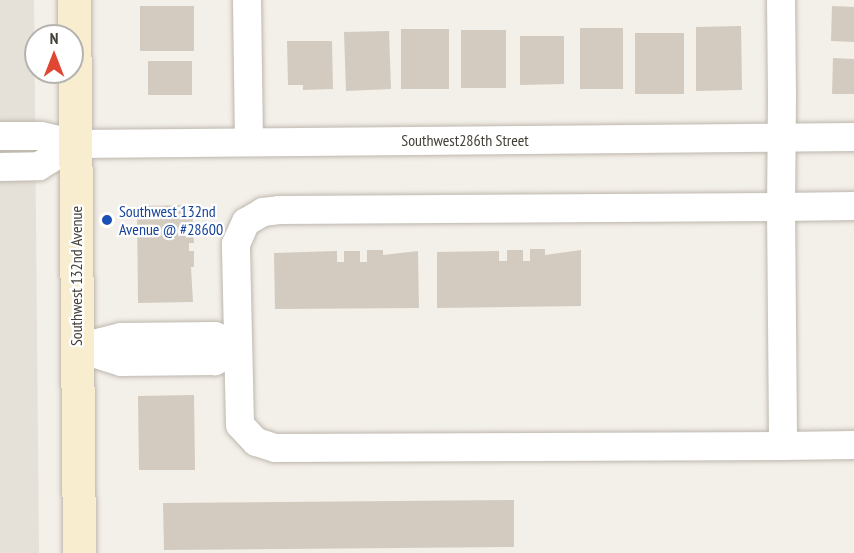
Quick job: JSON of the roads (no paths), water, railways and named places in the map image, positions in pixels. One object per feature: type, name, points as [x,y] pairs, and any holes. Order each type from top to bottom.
[{"type":"street","name":"Southwest 132nd Avenue","points":[[74,0],[79,553]]},
{"type":"street","points":[[247,0],[249,141]]},
{"type":"street","points":[[781,0],[783,446]]},
{"type":"street","name":"Southwest286th Street","points":[[0,136],[41,136],[75,144],[854,137]]},
{"type":"street","points":[[0,167],[39,166],[75,144]]},
{"type":"street","points":[[854,206],[263,212],[246,222],[238,236],[237,348],[240,425],[250,438],[267,447],[854,445]]},
{"type":"street","points":[[77,348],[121,362],[215,361],[237,348]]},
{"type":"place","name":"Southwest 132nd Avenue @ #28600","points":[[107,220]]}]
